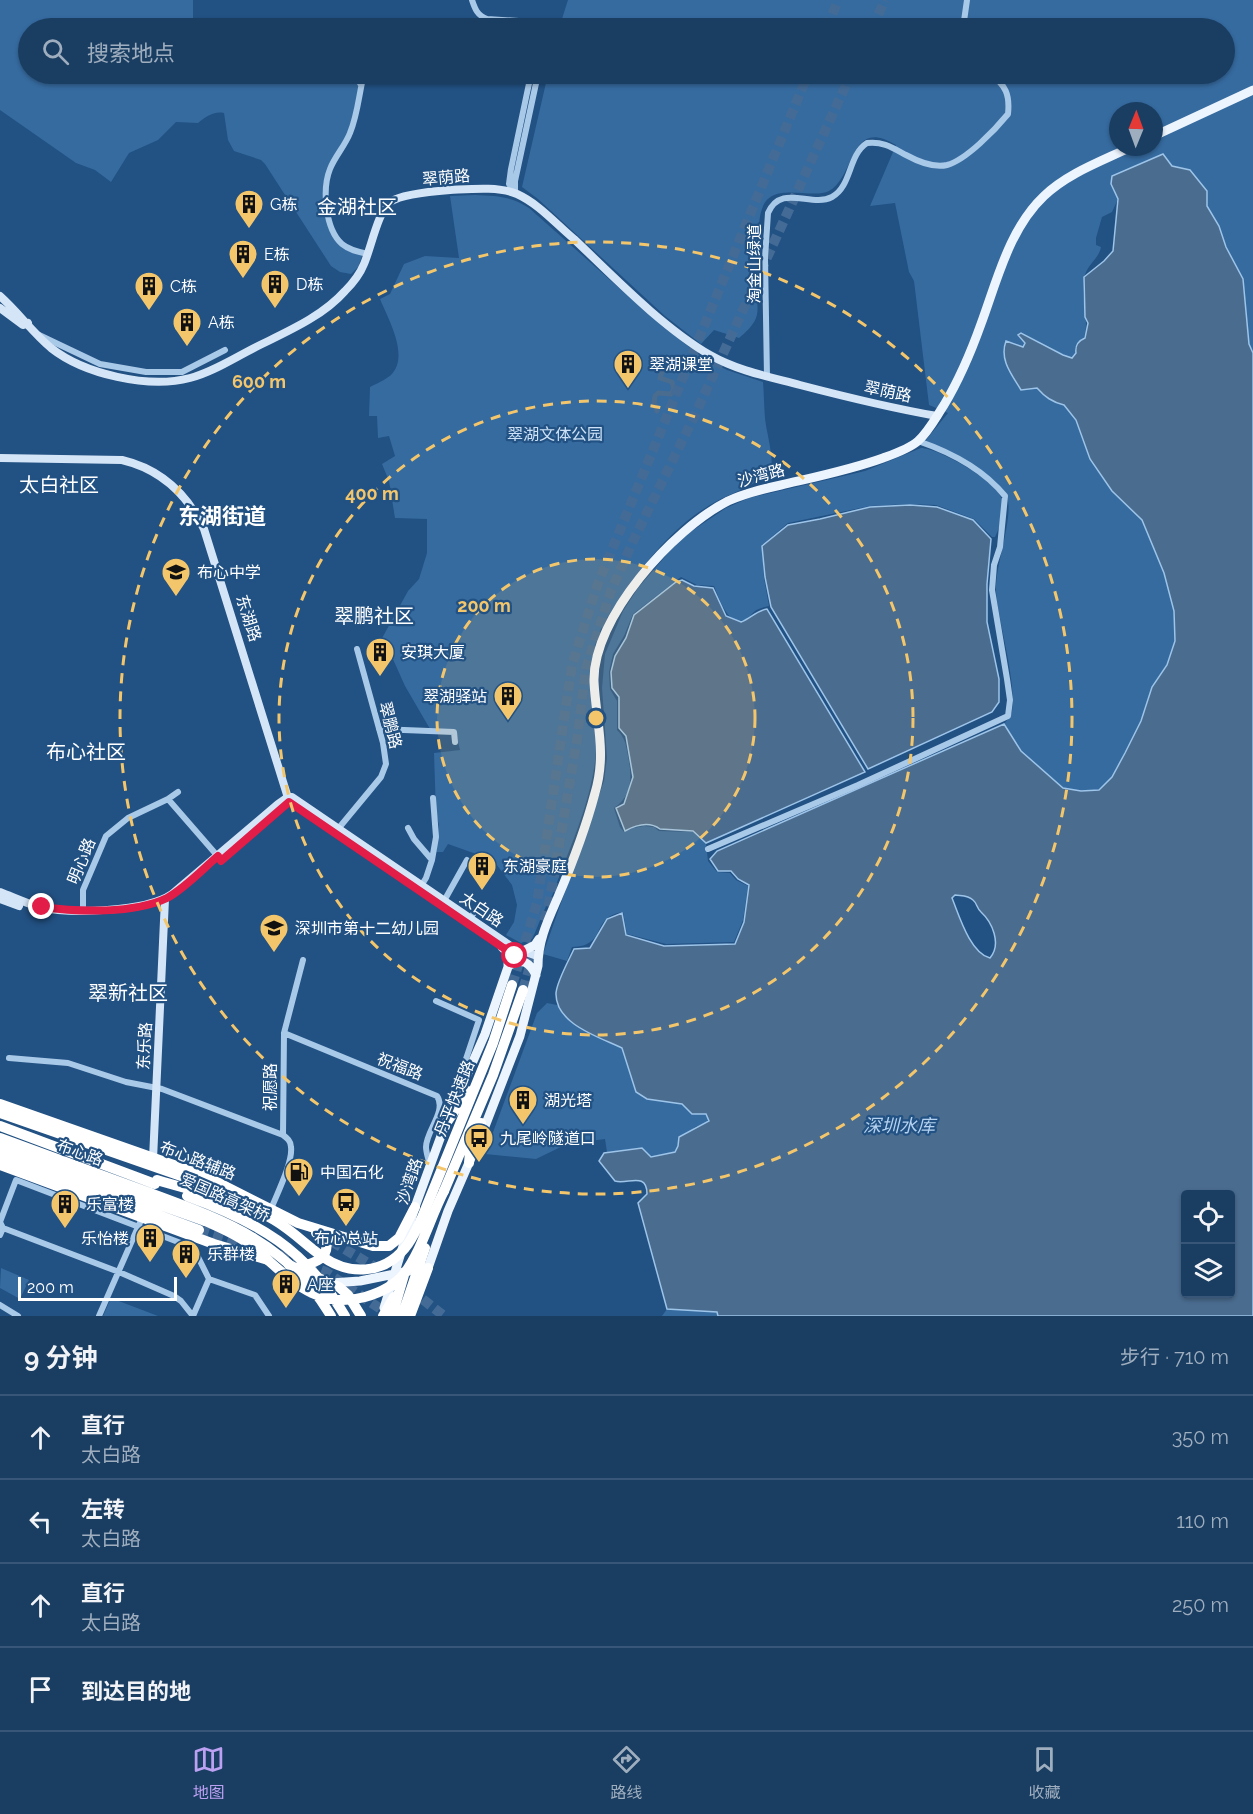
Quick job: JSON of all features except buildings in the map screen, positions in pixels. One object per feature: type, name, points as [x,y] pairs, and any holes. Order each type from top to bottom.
[{"type":"highway","name":"丹平快速路","points":[[421,1221],[450,1164],[493,1075],[518,987],[480,1074],[450,1164],[444,1191]]},
{"type":"highway","points":[[445,1125],[480,1074]]},
{"type":"highway","points":[[469,1162],[470,1152],[487,1105],[493,1075]]},
{"type":"highway","name":"布心路辅路","points":[[0,1104],[220,1182],[298,1223],[382,1248],[389,1246],[399,1238],[415,1207]]},
{"type":"highway","points":[[0,1113],[184,1177]]},
{"type":"highway","name":"布心路","points":[[0,1126],[130,1173],[154,1186]]},
{"type":"highway","name":"布心路","points":[[0,1138],[154,1186]]},
{"type":"highway","points":[[0,1148],[216,1226],[245,1242],[293,1283],[309,1292],[332,1299],[350,1300],[370,1296],[388,1288],[402,1276],[417,1250],[444,1191]]},
{"type":"highway","points":[[0,1157],[199,1230]]},
{"type":"highway","points":[[0,1165],[140,1222],[296,1267],[332,1283],[348,1294],[361,1316]]},
{"type":"highway","points":[[154,1186],[231,1202],[265,1215],[293,1232],[327,1260],[351,1270],[374,1269],[393,1260],[409,1243],[421,1221]]},
{"type":"highway","name":"爱国路高架桥","points":[[154,1186],[257,1240],[284,1260],[304,1279],[317,1293],[331,1316]]},
{"type":"highway","name":"爱国路高架桥","points":[[154,1186],[227,1212],[273,1236],[310,1268],[329,1291],[345,1316]]},
{"type":"highway","points":[[403,1316],[444,1191]]},
{"type":"highway","points":[[392,1316],[421,1221]]},
{"type":"highway","points":[[296,1267],[319,1260],[327,1249],[326,1240],[323,1237],[298,1223]]},
{"type":"highway","points":[[411,1316],[428,1268]]},
{"type":"highway","points":[[383,1316],[394,1297],[401,1291],[407,1293],[409,1300],[403,1316]]},
{"type":"main road","points":[[1163,132],[1253,90]]},
{"type":"main road","name":"沙湾路","points":[[428,1268],[451,1203],[484,1130],[520,1036],[538,966],[537,956],[541,938],[558,898],[597,789],[601,762],[601,737],[594,682],[600,648],[613,618],[651,564],[685,529],[724,503],[739,496],[866,464],[891,455],[918,441],[937,416],[957,381],[1018,230],[1034,207],[1054,188],[1068,178],[1113,156]]},
{"type":"main road","name":"沙湾路","points":[[383,1316],[415,1207],[445,1125],[485,1034],[508,968],[521,953],[535,945],[541,938]]},
{"type":"main road","points":[[502,947],[509,954],[508,968]]},
{"type":"main road","points":[[508,968],[517,962],[525,962],[536,975]]},
{"type":"main road","points":[[332,1283],[352,1282],[428,1268]]},
{"type":"street","points":[[472,0],[480,17],[484,18]]},
{"type":"street","points":[[964,18],[967,0]]},
{"type":"street","points":[[515,193],[509,184],[529,84]]},
{"type":"street","points":[[515,193],[515,181],[536,84]]},
{"type":"street","name":"淘金山绿道","points":[[767,377],[765,258],[768,213],[771,206],[777,201],[791,198],[821,200],[834,196],[844,183],[861,147],[867,143],[882,143],[911,158],[931,165],[948,165],[989,134],[1008,114],[1007,91],[1003,84]]},
{"type":"street","points":[[361,85],[350,133],[326,179],[325,201],[326,211],[340,242],[349,249],[368,254]]},
{"type":"street","name":"翠荫路","points":[[0,296],[48,345],[71,361],[108,375],[155,381],[189,378],[243,354],[318,314],[345,292],[363,268],[383,212],[393,201],[449,190],[481,189],[515,193],[542,210],[678,333],[708,354],[767,377],[864,402],[937,416]]},
{"type":"street","points":[[0,308],[19,323],[23,325],[28,323]]},
{"type":"street","points":[[37,333],[100,364],[146,372],[182,372],[225,350]]},
{"type":"street","points":[[708,849],[858,785],[1008,716],[1010,699],[992,590],[994,565],[1000,548],[1005,496],[995,483],[954,456],[918,441]]},
{"type":"street","name":"东湖路","points":[[0,458],[122,460],[160,475],[182,495],[204,529],[289,800]]},
{"type":"street","name":"翠鹏路","points":[[338,829],[385,772],[387,764],[357,649]]},
{"type":"street","points":[[379,729],[454,732],[455,742]]},
{"type":"street","name":"明心路","points":[[84,909],[82,890],[106,836],[128,818],[178,792]]},
{"type":"street","points":[[420,888],[432,860],[436,837],[433,798]]},
{"type":"street","points":[[168,799],[219,858]]},
{"type":"street","name":"太白路","points":[[289,800],[296,799],[420,888]]},
{"type":"street","points":[[0,899],[36,911],[117,914],[165,901],[180,894],[289,800]]},
{"type":"street","name":"太白路","points":[[289,800],[469,921],[521,953]]},
{"type":"street","points":[[408,828],[432,860]]},
{"type":"street","points":[[443,903],[467,860]]},
{"type":"street","points":[[0,892],[42,907],[120,908],[165,901]]},
{"type":"street","name":"东乐路","points":[[153,1159],[165,901]]},
{"type":"street","points":[[469,921],[477,908]]},
{"type":"street","name":"太白路","points":[[469,921],[502,947],[537,956]]},
{"type":"street","name":"祝愿路","points":[[271,1209],[290,1159],[292,1147],[283,1135],[284,1033],[303,960]]},
{"type":"street","points":[[436,1001],[480,1020],[465,1065],[465,1079]]},
{"type":"street","name":"祝福路","points":[[284,1033],[437,1096],[440,1106],[426,1146],[430,1167]]},
{"type":"street","points":[[9,1058],[68,1063],[126,1082],[158,1088],[283,1135]]},
{"type":"street","points":[[209,1279],[193,1316],[174,1296],[119,1272],[1,1231],[0,1222],[16,1180],[140,1222],[190,1247],[196,1253],[209,1279],[255,1295],[269,1316]]},
{"type":"street","points":[[99,1316],[140,1222]]},
{"type":"street","points":[[0,1305],[18,1316]]},
{"type":"green space","points":[[0,0],[193,0],[193,18],[18,18],[18,84],[360,84],[353,125],[330,167],[326,211],[340,242],[363,254],[358,267],[351,274],[340,272],[331,266],[265,164],[261,160],[234,151],[228,140],[224,113],[213,114],[198,123],[176,122],[158,140],[129,153],[111,182],[95,170],[76,163],[0,110]]},
{"type":"green space","points":[[568,0],[1253,0],[1253,353],[1249,344],[1243,279],[1226,247],[1219,226],[1207,206],[1207,191],[1190,170],[1172,166],[1112,184],[1118,199],[1112,212],[1102,217],[1096,238],[1096,245],[1101,247],[1100,251],[1085,274],[1083,291],[1086,328],[1080,347],[1072,358],[1021,333],[1025,343],[1023,347],[1006,341],[1037,388],[1045,396],[1064,405],[1076,420],[1090,460],[1112,491],[1142,520],[1164,573],[1174,611],[1175,641],[1167,665],[1152,687],[1141,721],[1112,777],[1099,790],[1081,791],[1063,788],[1021,751],[1004,724],[1010,717],[1013,707],[1013,693],[997,603],[996,580],[1008,516],[1007,496],[994,480],[983,472],[925,441],[948,413],[929,405],[914,281],[909,272],[895,203],[870,206],[896,145],[881,138],[870,138],[861,143],[838,184],[829,191],[812,194],[782,193],[767,200],[759,222],[760,264],[755,279],[758,310],[755,321],[739,338],[714,330],[701,344],[665,316],[538,199],[522,187],[546,84],[1235,84],[1235,18],[562,18]]},
{"type":"green space","name":"翠湖文体公园","points":[[450,196],[497,196],[529,208],[663,327],[701,356],[727,370],[763,382],[765,418],[771,457],[771,467],[762,478],[703,509],[666,541],[634,579],[602,627],[592,662],[591,679],[596,744],[588,796],[552,896],[532,939],[521,943],[506,935],[514,922],[517,905],[512,885],[493,860],[448,844],[443,852],[436,852],[439,825],[436,814],[434,753],[460,750],[455,729],[430,729],[405,686],[388,648],[381,640],[408,591],[419,579],[427,553],[427,519],[395,518],[389,481],[382,464],[395,456],[389,436],[378,438],[377,416],[369,416],[370,387],[391,375],[398,358],[396,337],[380,299],[390,294],[404,264],[425,256],[459,258]]},
{"type":"green space","points":[[921,448],[929,449],[967,467],[998,493],[1003,509],[995,537],[992,537],[974,519],[936,505],[870,506],[788,523],[762,545],[769,606],[757,610],[741,621],[735,620],[730,617],[722,605],[714,586],[697,585],[681,577],[633,614],[613,654],[609,672],[610,689],[617,701],[617,730],[625,742],[630,770],[628,791],[614,808],[620,827],[624,832],[644,826],[654,827],[659,831],[693,832],[706,844],[708,861],[717,872],[730,873],[736,880],[748,886],[743,920],[734,942],[666,944],[627,934],[623,912],[606,919],[591,942],[572,947],[567,961],[543,954],[604,781],[607,758],[602,688],[605,654],[623,611],[638,588],[686,535],[726,508],[749,498],[865,471]]},
{"type":"green space","points":[[547,1003],[557,1005],[568,1018],[588,1032],[622,1047],[636,1092],[647,1099],[682,1104],[692,1114],[706,1114],[709,1122],[695,1127],[675,1152],[651,1157],[642,1148],[607,1152],[605,1139],[567,1144],[536,1159],[485,1154],[537,1013]]},
{"type":"green space","points":[[1,1268],[29,1280],[20,1299],[0,1288]]},
{"type":"green space","points":[[111,1298],[158,1316],[103,1316]]},
{"type":"green space","points":[[667,1309],[717,1312],[718,1316],[662,1316]]},
{"type":"water","name":"深圳水库","points":[[1163,154],[1172,166],[1190,170],[1207,191],[1207,206],[1219,226],[1226,247],[1243,279],[1249,344],[1253,353],[1253,1316],[718,1316],[717,1312],[667,1309],[638,1203],[647,1194],[646,1187],[644,1183],[636,1180],[615,1181],[599,1161],[604,1153],[642,1148],[651,1157],[675,1152],[679,1137],[709,1121],[706,1114],[692,1114],[682,1104],[647,1099],[636,1092],[622,1048],[580,1028],[563,1013],[556,993],[574,949],[590,948],[607,919],[622,913],[626,935],[664,946],[735,944],[744,922],[749,885],[738,879],[731,871],[718,871],[710,859],[717,851],[1004,724],[1021,751],[1063,788],[1081,791],[1099,790],[1112,777],[1141,721],[1152,687],[1167,665],[1175,641],[1174,611],[1164,573],[1142,520],[1112,491],[1090,459],[1076,420],[1064,405],[1049,399],[1037,388],[1021,390],[1004,355],[1006,341],[1023,347],[1025,343],[1018,335],[1021,333],[1063,355],[1072,358],[1076,353],[1080,340],[1085,338],[1088,323],[1085,317],[1084,277],[1113,251],[1118,199],[1111,184],[1112,176],[1163,156]],"holes":[[[955,895],[965,896],[974,901],[992,927],[995,946],[990,958],[983,955],[971,941],[952,898]]]},
{"type":"water","points":[[910,505],[937,507],[973,520],[991,539],[987,584],[987,622],[999,679],[999,702],[992,712],[868,769],[771,607],[762,546],[788,525],[870,507]]},
{"type":"water","points":[[682,580],[694,586],[713,588],[726,616],[741,622],[767,609],[865,772],[706,843],[693,831],[660,829],[647,825],[625,831],[616,808],[624,804],[633,777],[626,736],[619,728],[619,697],[612,688],[611,672],[615,656],[626,638],[634,615],[676,582]]},
{"type":"waterway","points":[[657,411],[654,403],[655,396],[658,393],[671,394],[674,389],[672,382],[660,378],[663,369],[659,364]]},
{"type":"tunnel","points":[[831,18],[838,0]]},
{"type":"tunnel","points":[[877,18],[885,0]]},
{"type":"tunnel","points":[[512,985],[537,903],[572,665],[597,586],[804,84]]},
{"type":"tunnel","points":[[544,921],[549,904],[577,740],[586,668],[611,591],[694,417],[846,84]]},
{"type":"tunnel","points":[[523,990],[536,947]]},
{"type":"tunnel","points":[[184,1177],[229,1192]]},
{"type":"tunnel","points":[[199,1230],[247,1245]]},
{"type":"tunnel","points":[[319,1234],[380,1270]]},
{"type":"tunnel","points":[[279,1255],[326,1272],[391,1316]]},
{"type":"tunnel","points":[[411,1290],[444,1316]]},
{"type":"place","name":"G栋","points":[[249,230]]},
{"type":"place","name":"E栋","points":[[243,280]]},
{"type":"place","name":"D栋","points":[[275,310]]},
{"type":"place","name":"C栋","points":[[149,312]]},
{"type":"place","name":"A栋","points":[[187,348]]},
{"type":"place","name":"翠湖课堂","points":[[628,390]]},
{"type":"place","name":"布心中学","points":[[176,598]]},
{"type":"place","name":"安琪大厦","points":[[380,678]]},
{"type":"place","name":"翠湖驿站","points":[[508,722]]},
{"type":"place","name":"东湖豪庭","points":[[482,892]]},
{"type":"place","name":"深圳市第十二幼儿园","points":[[274,954]]},
{"type":"place","name":"湖光塔","points":[[523,1126]]},
{"type":"place","name":"九尾岭隧道口","points":[[479,1164]]},
{"type":"place","name":"中国石化","points":[[299,1198]]},
{"type":"place","name":"布心总站","points":[[346,1228]]},
{"type":"place","name":"乐富楼","points":[[65,1230]]},
{"type":"place","name":"乐怡楼","points":[[150,1264]]},
{"type":"place","name":"乐群楼","points":[[186,1280]]},
{"type":"place","name":"A座","points":[[286,1310]]},
{"type":"district","name":"金湖社区","points":[[357,207]]},
{"type":"district","name":"太白社区","points":[[59,485]]},
{"type":"district","name":"东湖街道","points":[[222,516]]},
{"type":"district","name":"翠鹏社区","points":[[374,616]]},
{"type":"district","name":"布心社区","points":[[86,752]]},
{"type":"district","name":"翠新社区","points":[[128,993]]},
{"type":"route","points":[[42,907],[120,908],[165,898],[218,856],[221,861],[284,805],[292,802],[502,947],[517,954],[515,956]]}]
